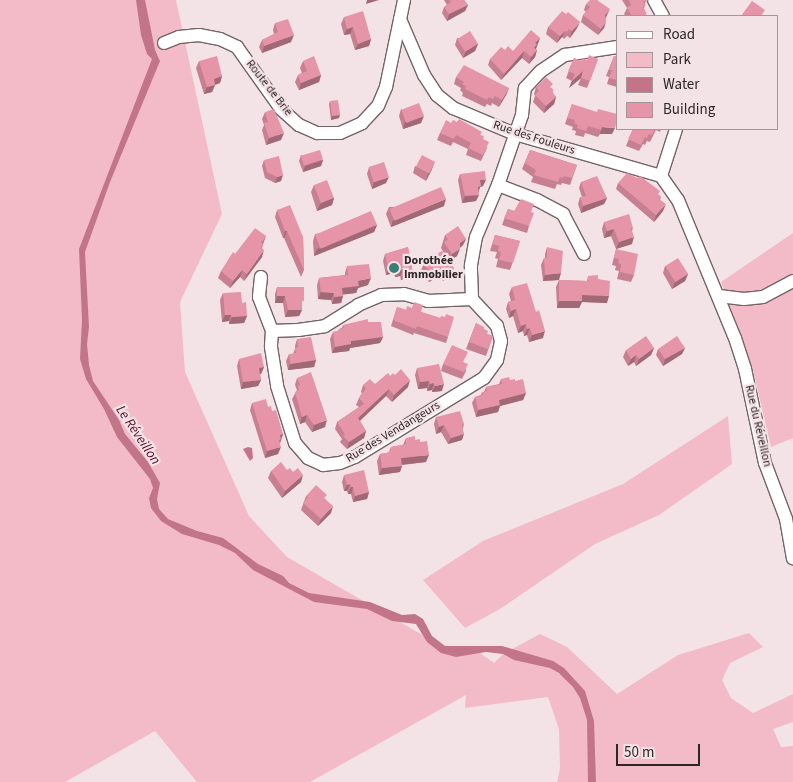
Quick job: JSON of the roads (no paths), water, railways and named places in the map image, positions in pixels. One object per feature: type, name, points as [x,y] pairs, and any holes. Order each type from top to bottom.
[{"type":"street","name":"Route de Brie","points":[[164,43],[180,37],[199,35],[220,39],[237,48],[281,109],[299,125],[317,133],[340,133],[362,123],[378,106],[386,87],[404,0]]},
{"type":"street","points":[[654,0],[662,15]]},
{"type":"street","name":"Rue des Fouleurs","points":[[400,19],[424,75],[437,96],[453,108],[515,134],[661,176]]},
{"type":"street","points":[[272,331],[325,326],[358,305],[381,294],[404,294],[428,301],[472,299],[471,265],[476,237],[498,185],[522,115],[525,88],[541,71],[565,56],[616,46]]},
{"type":"street","points":[[661,176],[676,130]]},
{"type":"street","name":"Rue du Réveillon","points":[[661,176],[678,200],[719,296],[745,369],[764,463],[786,519],[793,558]]},
{"type":"street","points":[[498,185],[537,200],[563,214],[584,254]]},
{"type":"street","name":"Rue des Vendangeurs","points":[[261,277],[259,297],[272,331],[271,347],[277,386],[295,443],[308,458],[323,465],[340,463],[355,457],[484,378],[497,360],[501,341],[497,326],[472,299]]},
{"type":"street","points":[[719,296],[744,299],[763,297],[793,281]]},
{"type":"water","points":[[136,0],[145,0],[155,50],[160,61],[110,182],[85,252],[89,327],[87,344],[93,381],[119,420],[125,434],[148,462],[160,483],[157,499],[159,509],[168,519],[197,531],[223,538],[258,564],[283,576],[289,583],[309,593],[370,602],[402,615],[415,614],[423,619],[432,636],[445,646],[502,646],[553,661],[564,668],[585,691],[594,721],[596,782],[588,782],[587,720],[580,698],[573,687],[559,673],[550,668],[514,660],[503,654],[486,652],[456,657],[441,653],[427,642],[416,624],[392,621],[367,609],[314,602],[253,570],[235,553],[219,545],[182,534],[161,521],[151,508],[149,498],[153,488],[150,479],[117,437],[104,409],[86,379],[80,359],[82,320],[79,249],[152,59],[147,54],[141,35]]},
{"type":"water","points":[[252,448],[253,458],[250,461],[243,449]]},
{"type":"place","name":"Dorothée Immobilier","points":[[394,268]]},
{"type":"water label","name":"Le Réveillon","points":[[138,435]]}]
